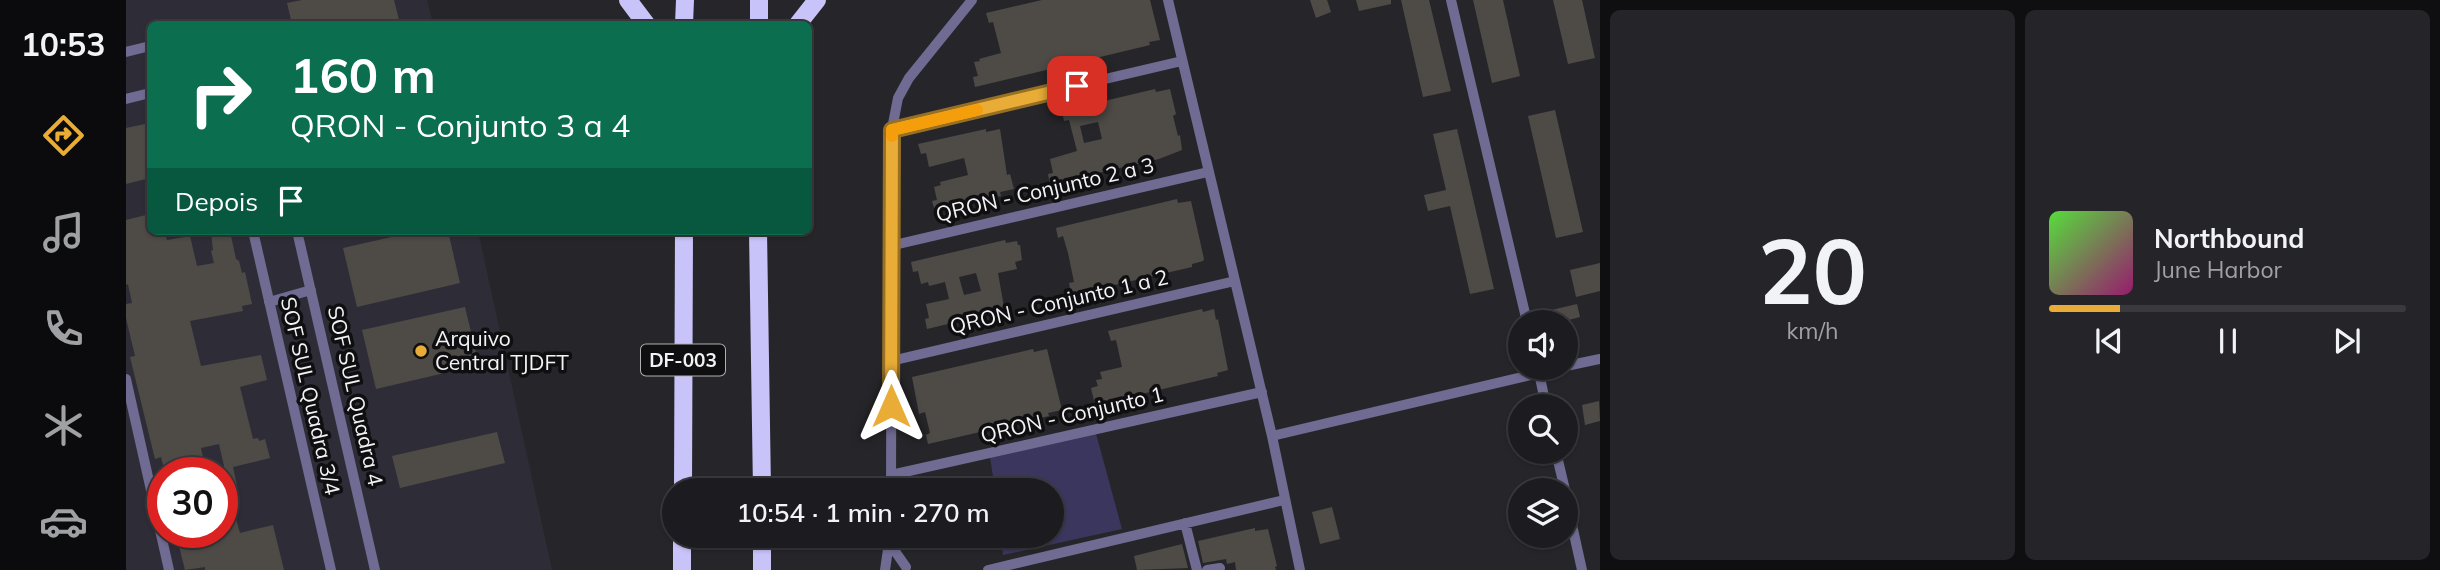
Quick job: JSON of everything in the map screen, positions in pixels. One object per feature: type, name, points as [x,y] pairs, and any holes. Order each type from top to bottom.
[{"type":"highway","points":[[628,0],[644,21]]},
{"type":"highway","points":[[684,21],[685,0]]},
{"type":"highway","points":[[759,21],[760,0]]},
{"type":"highway","points":[[801,21],[817,0]]},
{"type":"highway","name":"DF-003","points":[[683,478],[684,235]]},
{"type":"highway","points":[[758,235],[762,478]]},
{"type":"highway","points":[[682,548],[682,570]]},
{"type":"highway","points":[[762,548],[762,570]]},
{"type":"street","points":[[891,475],[892,130],[898,98],[909,79],[972,0]]},
{"type":"street","points":[[1168,0],[1262,392],[1300,570]]},
{"type":"street","points":[[1451,0],[1524,310]]},
{"type":"street","points":[[126,52],[147,50]]},
{"type":"street","points":[[892,130],[1182,61]]},
{"type":"street","points":[[126,99],[147,94]]},
{"type":"street","name":"QRON - Conjunto 2 a 3","points":[[890,246],[1208,172]]},
{"type":"street","name":"SOF SUL Quadra 3/4","points":[[254,235],[331,570]]},
{"type":"street","name":"SOF SUL Quadra 4","points":[[298,235],[375,570]]},
{"type":"street","name":"QRON - Conjunto 1 a 2","points":[[891,360],[1235,281]]},
{"type":"street","points":[[269,302],[311,290]]},
{"type":"street","points":[[1578,364],[1600,359]]},
{"type":"street","points":[[1272,436],[1508,377]]},
{"type":"street","points":[[126,379],[169,570]]},
{"type":"street","name":"QRON - Conjunto 1","points":[[891,475],[1262,392]]},
{"type":"street","points":[[988,570],[1284,500]]},
{"type":"street","points":[[1185,523],[1197,570]]},
{"type":"street","points":[[885,570],[889,548]]},
{"type":"street","points":[[895,548],[909,569]]},
{"type":"street","points":[[1577,548],[1582,570]]},
{"type":"street","points":[[1207,570],[1220,568]]},
{"type":"street","points":[[891,570],[909,569]]},
{"type":"shaded area","points":[[126,0],[427,0],[432,21],[147,21],[147,235],[479,235],[552,570],[126,570]]},
{"type":"shaded area","points":[[1095,430],[1122,529],[1064,542],[1064,478],[993,478],[990,457]]},
{"type":"shaded area","points":[[1002,548],[1035,548],[1003,555]]},
{"type":"building","points":[[302,0],[394,0],[399,21],[291,21],[287,3]]},
{"type":"building","points":[[1042,0],[1150,0],[1160,40],[1149,42],[1150,45],[975,87],[973,77],[978,76],[974,62],[1001,53],[993,22],[989,23],[986,13]]},
{"type":"building","points":[[1310,0],[1327,0],[1331,12],[1316,18]]},
{"type":"building","points":[[1356,0],[1391,0],[1391,4],[1359,11]]},
{"type":"building","points":[[1401,0],[1429,0],[1451,91],[1423,97]]},
{"type":"building","points":[[1473,0],[1503,0],[1520,76],[1492,83]]},
{"type":"building","points":[[1553,0],[1582,0],[1595,58],[1568,64]]},
{"type":"building","points":[[1155,89],[1156,92],[1170,89],[1176,114],[1173,116],[1182,150],[1159,159],[1050,184],[1048,174],[1053,173],[1050,159],[1077,151],[1069,120],[1064,121],[1062,111]],"holes":[[[1098,122],[1102,139],[1084,143],[1080,126]]]},
{"type":"building","points":[[1555,110],[1583,232],[1556,238],[1528,116]]},
{"type":"building","points":[[147,124],[147,179],[126,184],[126,128]]},
{"type":"building","points":[[986,129],[986,132],[1000,129],[1007,175],[1010,174],[1014,189],[1000,192],[1001,196],[935,211],[932,201],[937,200],[934,187],[941,185],[940,182],[968,175],[964,158],[929,167],[926,153],[921,154],[918,144]]},
{"type":"building","points":[[1457,129],[1494,289],[1470,294],[1450,206],[1428,211],[1424,195],[1446,190],[1433,134]]},
{"type":"building","points":[[1177,199],[1178,203],[1191,201],[1203,261],[1192,264],[1192,267],[1071,295],[1069,283],[1074,282],[1068,253],[1063,236],[1058,238],[1056,228]]},
{"type":"building","points":[[147,215],[147,235],[165,235],[167,240],[190,236],[197,266],[214,263],[211,235],[231,235],[236,259],[242,273],[245,272],[252,304],[242,306],[243,311],[190,321],[201,366],[261,355],[267,380],[240,387],[253,439],[265,439],[270,458],[238,466],[238,457],[222,457],[219,444],[201,448],[203,457],[155,457],[130,357],[135,356],[126,318],[126,304],[132,303],[128,284],[126,285],[126,220]]},
{"type":"building","points":[[400,235],[449,235],[460,283],[357,307],[343,248]]},
{"type":"building","points":[[1005,240],[1006,243],[1017,241],[1022,260],[1015,262],[1017,269],[998,273],[1004,307],[993,310],[994,313],[927,329],[925,319],[929,318],[926,304],[949,299],[945,282],[929,286],[928,282],[921,284],[918,271],[913,272],[911,262]],"holes":[[[976,273],[981,291],[964,295],[959,277]]]},
{"type":"building","points":[[1600,263],[1600,291],[1576,297],[1570,270]]},
{"type":"building","points":[[1577,304],[1580,317],[1578,310],[1552,310]]},
{"type":"building","name":"Arquivo Central TJDFT","points":[[465,307],[479,365],[376,389],[362,330]]},
{"type":"building","points":[[1202,309],[1203,312],[1214,309],[1228,370],[1217,373],[1218,376],[1095,405],[1091,388],[1098,386],[1096,380],[1102,379],[1100,372],[1122,367],[1116,340],[1111,341],[1108,331]]},
{"type":"building","points":[[1033,349],[1034,352],[1047,349],[1062,410],[1048,413],[1049,416],[928,444],[926,435],[930,433],[925,412],[919,414],[912,377]]},
{"type":"building","points":[[1599,401],[1600,421],[1585,425],[1582,405]]},
{"type":"building","points":[[497,432],[505,463],[400,488],[392,456]]},
{"type":"building","points":[[1332,507],[1340,539],[1320,544],[1312,512]]},
{"type":"building","points":[[273,525],[284,570],[205,570],[205,567],[185,570],[180,548],[238,548],[238,526],[240,533]]},
{"type":"building","points":[[1255,528],[1255,531],[1268,529],[1276,570],[1236,570],[1235,562],[1227,564],[1226,559],[1203,563],[1198,541]]},
{"type":"building","points":[[1182,544],[1188,568],[1137,570],[1134,556]]},
{"type":"slow traffic","points":[[892,136],[892,130],[977,110]]},
{"type":"place","name":"Arquivo Central TJDFT","points":[[421,351]]},
{"type":"route","points":[[891,406],[892,130],[1077,86]]}]
